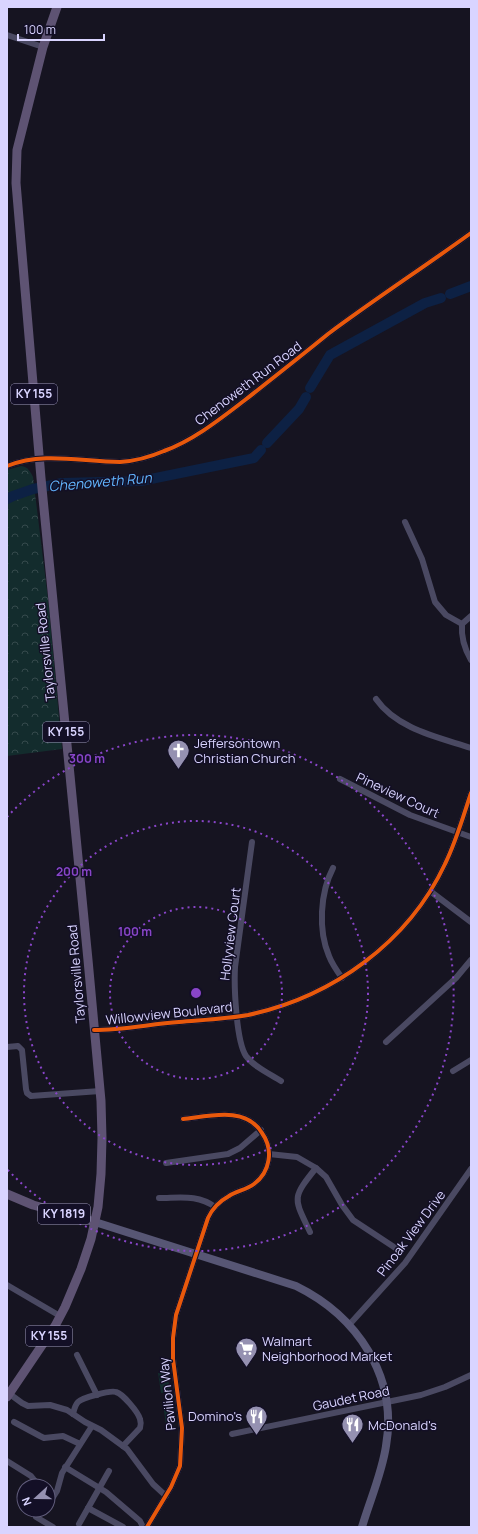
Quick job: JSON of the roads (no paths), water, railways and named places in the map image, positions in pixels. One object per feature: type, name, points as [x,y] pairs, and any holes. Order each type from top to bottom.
[{"type":"main road","name":"Taylorsville Road","points":[[8,1394],[50,1334],[60,1316],[81,1269],[95,1222],[102,1165],[100,1091],[67,735],[40,478],[17,208],[10,165],[17,150],[43,47],[57,7]]},
{"type":"main road","name":"KY 1819","points":[[7,1194],[33,1205],[95,1222],[296,1286],[324,1301],[340,1314],[357,1333],[374,1360],[387,1401],[387,1445],[384,1459],[362,1527]]},
{"type":"street","points":[[7,35],[43,47]]},
{"type":"street","name":"Chenoweth Run Road","points":[[7,466],[18,462],[39,458],[126,461],[150,456],[181,444],[229,413],[330,333],[471,233]]},
{"type":"street","points":[[405,522],[422,559],[435,602],[446,614],[462,624]]},
{"type":"street","points":[[471,616],[462,624],[464,646],[471,660]]},
{"type":"street","points":[[376,699],[389,714],[405,725],[471,748]]},
{"type":"street","name":"Pineview Court","points":[[340,779],[410,815],[471,837]]},
{"type":"street","name":"Willowview Boulevard","points":[[94,1030],[238,1016],[261,1012],[309,996],[342,978],[365,962],[392,939],[430,891],[445,864],[458,832],[471,793]]},
{"type":"street","name":"Hollyview Court","points":[[252,842],[235,968],[234,989],[241,1043],[246,1056],[281,1081]]},
{"type":"street","points":[[333,868],[326,884],[322,916],[323,933],[329,956],[342,978]]},
{"type":"street","points":[[430,891],[471,922]]},
{"type":"street","points":[[386,1042],[456,978],[471,960]]},
{"type":"street","points":[[7,1047],[18,1046],[22,1050],[26,1089],[27,1093],[31,1096],[100,1091]]},
{"type":"street","points":[[453,1071],[471,1060]]},
{"type":"street","points":[[159,1198],[203,1199],[215,1207],[229,1196],[254,1184],[265,1171],[270,1154],[267,1141],[255,1123],[240,1116],[222,1115],[183,1119]]},
{"type":"street","points":[[166,1162],[228,1154],[240,1148],[261,1130]]},
{"type":"street","points":[[270,1154],[296,1157],[316,1168],[326,1177],[342,1205],[353,1220],[400,1251]]},
{"type":"street","points":[[310,1232],[298,1206],[297,1197],[301,1187],[316,1168]]},
{"type":"street","name":"Pinoak View Drive","points":[[349,1325],[405,1263],[471,1169]]},
{"type":"street","name":"Pavilion Way","points":[[147,1527],[178,1475],[181,1456],[182,1428],[173,1359],[173,1338],[176,1316],[208,1218],[215,1207]]},
{"type":"street","points":[[7,1285],[60,1316]]},
{"type":"street","points":[[77,1355],[97,1395]]},
{"type":"street","name":"Gaudet Road","points":[[232,1434],[437,1390],[471,1375]]},
{"type":"street","points":[[73,1414],[78,1402],[111,1391],[120,1394],[136,1411],[141,1420],[140,1428],[123,1446]]},
{"type":"street","points":[[8,1394],[28,1406],[46,1404],[56,1405],[115,1439],[123,1446],[153,1484],[166,1496]]},
{"type":"street","points":[[14,1422],[44,1438],[63,1436],[80,1444]]},
{"type":"street","points":[[56,1492],[65,1467],[92,1426]]},
{"type":"street","points":[[7,1461],[33,1478]]},
{"type":"street","points":[[65,1467],[106,1492],[140,1521],[143,1527]]},
{"type":"street","points":[[79,1524],[109,1471]]},
{"type":"street","points":[[88,1508],[123,1527]]},
{"type":"street","points":[[38,1518],[53,1527]]},
{"type":"waterway","name":"Chenoweth Run","points":[[450,294],[471,286]]},
{"type":"waterway","name":"Chenoweth Run","points":[[310,388],[330,355],[425,303],[441,298]]},
{"type":"waterway","name":"Chenoweth Run","points":[[267,443],[299,409],[306,397]]},
{"type":"waterway","name":"Chenoweth Run","points":[[7,499],[33,489],[62,483],[141,481],[254,458],[261,450]]},
{"type":"place","name":"Jeffersontown Christian Church","points":[[178,770]]},
{"type":"place","name":"Walmart Neighborhood Market","points":[[247,1368]]},
{"type":"place","name":"Domino's","points":[[257,1436]]},
{"type":"place","name":"McDonald's","points":[[352,1444]]}]
